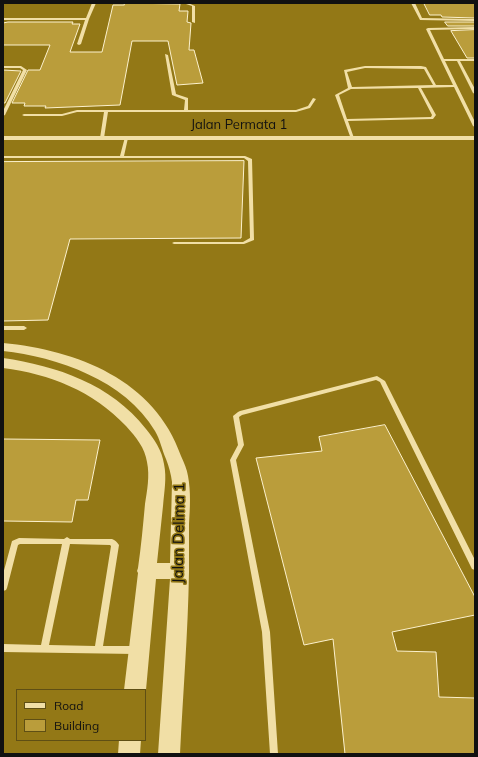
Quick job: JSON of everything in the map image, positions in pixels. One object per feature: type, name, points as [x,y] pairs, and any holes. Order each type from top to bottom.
[{"type":"street","name":"Jalan Permata 1","points":[[3,138],[475,138]]},
{"type":"street","name":"Jalan Delima 1","points":[[3,347],[24,348],[51,354],[106,377],[139,400],[159,424],[171,448],[180,476],[180,571],[169,754]]},
{"type":"street","name":"Jalan Delima 1","points":[[3,363],[20,365],[61,375],[87,386],[110,402],[129,419],[145,438],[155,458],[157,477],[146,571],[135,689]]},
{"type":"street","points":[[146,571],[180,571]]},
{"type":"street","points":[[129,754],[130,741]]},
{"type":"lane","points":[[79,44],[94,3]]},
{"type":"lane","points":[[185,3],[193,6],[194,22]]},
{"type":"lane","points":[[413,3],[421,19],[475,20]]},
{"type":"lane","points":[[3,19],[87,19]]},
{"type":"lane","points":[[475,28],[428,29],[475,126]]},
{"type":"lane","points":[[166,55],[174,94],[187,100],[186,111]]},
{"type":"lane","points":[[443,60],[475,60]]},
{"type":"lane","points":[[458,60],[475,93]]},
{"type":"lane","points":[[3,67],[20,67],[25,70],[4,110],[3,115]]},
{"type":"lane","points":[[350,88],[345,71],[365,67],[425,68],[435,86]]},
{"type":"lane","points":[[352,138],[337,95],[350,88],[456,86]]},
{"type":"lane","points":[[346,120],[432,118],[434,115],[419,87]]},
{"type":"lane","points":[[24,115],[62,115],[77,111],[296,111],[309,107],[314,98]]},
{"type":"lane","points":[[102,138],[106,111]]},
{"type":"lane","points":[[122,157],[126,138]]},
{"type":"lane","points":[[3,157],[245,157],[250,160],[252,240],[244,242],[174,243]]},
{"type":"lane","points":[[3,328],[24,328]]},
{"type":"lane","points":[[274,754],[266,632],[233,460],[242,445],[236,416],[240,413],[373,378],[378,378],[382,381],[475,567]]},
{"type":"lane","points":[[3,588],[15,543],[19,541],[67,540],[112,542],[115,545],[98,650]]},
{"type":"lane","points":[[44,649],[67,540]]},
{"type":"lane","points":[[3,648],[139,650]]},
{"type":"building","points":[[124,3],[180,4],[179,11],[188,11],[187,22],[191,23],[189,50],[194,50],[203,83],[177,85],[168,41],[132,41],[120,105],[45,108],[46,106],[24,106],[25,103],[12,103],[28,70],[40,70],[50,45],[3,45],[3,23],[73,22],[72,24],[80,24],[70,52],[102,52],[113,5],[124,5]]},
{"type":"building","points":[[424,3],[475,3],[475,18],[430,15]]},
{"type":"building","points":[[445,22],[475,22],[475,26],[448,26]]},
{"type":"building","points":[[475,30],[475,58],[467,58],[451,31]]},
{"type":"building","points":[[3,70],[21,71],[5,103],[3,103]]},
{"type":"building","points":[[244,161],[241,238],[70,239],[48,320],[3,321],[3,162]]},
{"type":"building","points":[[385,425],[475,597],[475,615],[392,632],[397,651],[436,652],[439,697],[475,698],[475,754],[345,754],[333,639],[304,645],[256,458],[322,451],[319,437]]},
{"type":"building","points":[[3,439],[100,440],[88,500],[76,500],[72,522],[3,521]]}]
